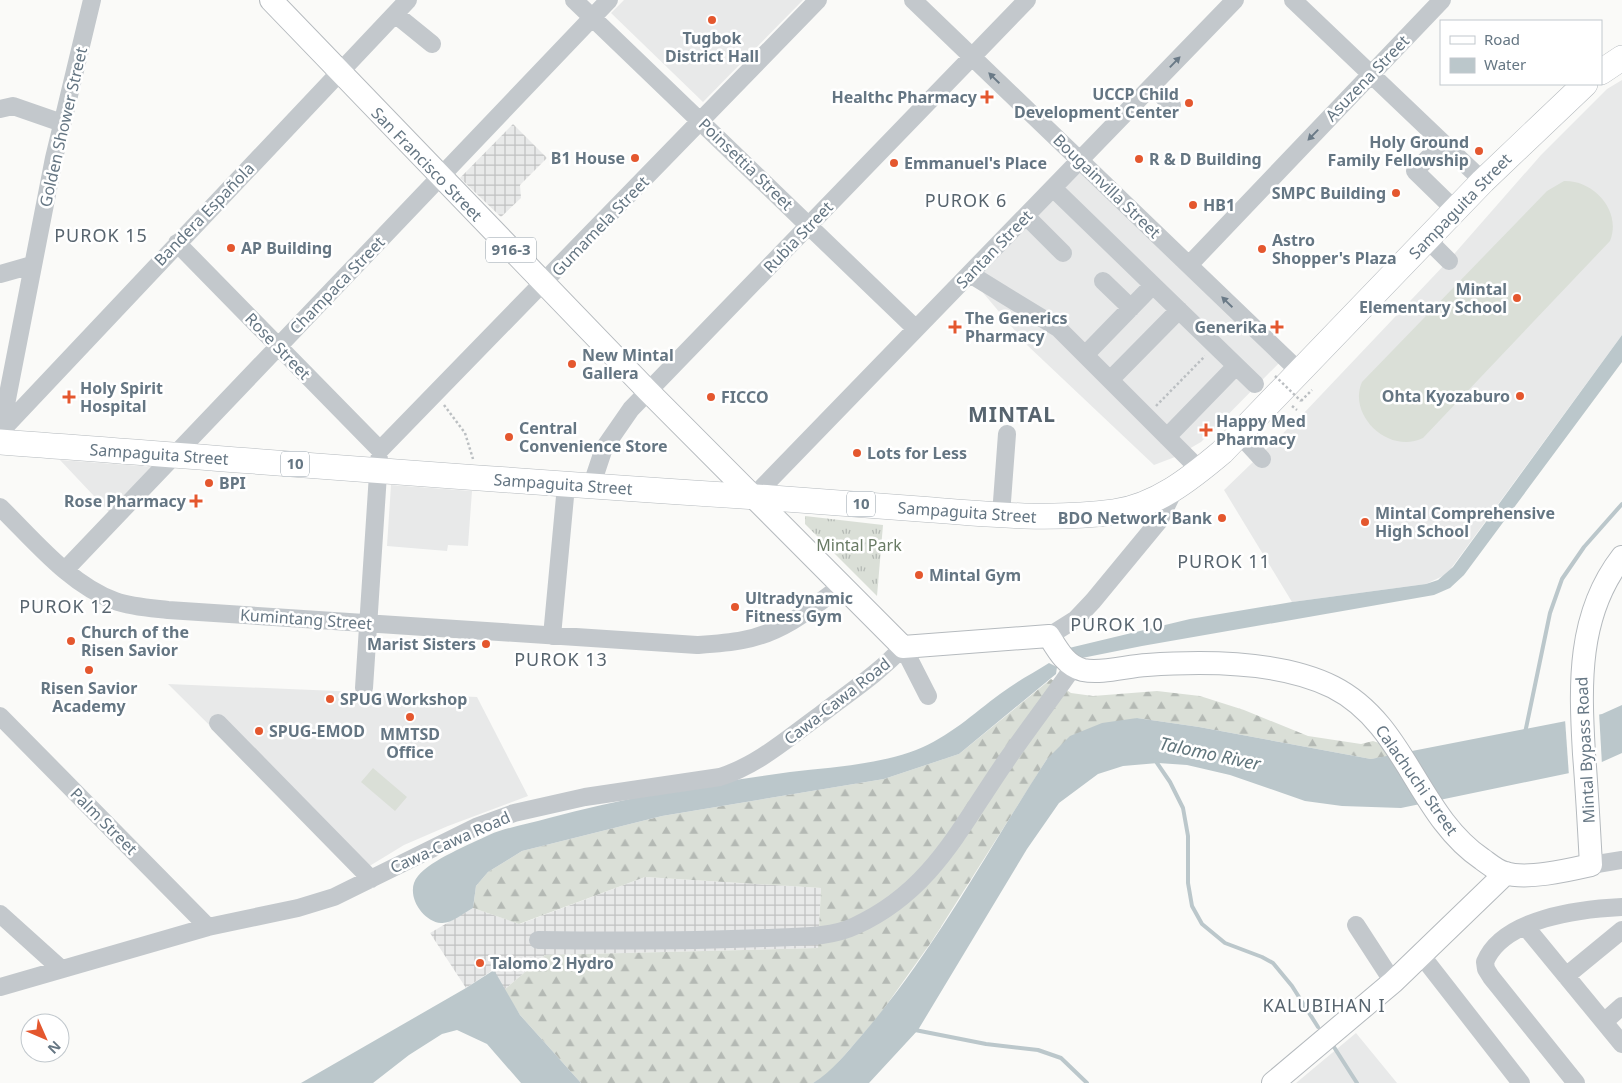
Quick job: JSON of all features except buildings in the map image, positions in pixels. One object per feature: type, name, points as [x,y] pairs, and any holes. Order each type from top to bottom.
[{"type":"highway","points":[[1602,71],[1622,58]]},
{"type":"highway","name":"Sampaguita Street","points":[[0,436],[175,455],[379,460],[477,478],[566,486],[1002,515],[1068,517],[1117,511],[1140,505],[1175,488],[1200,470],[1240,435],[1483,181],[1583,85]]},
{"type":"main road","name":"San Francisco Street","points":[[271,0],[648,391],[903,647]]},
{"type":"main road","name":"Mintal Bypass Road","points":[[1591,865],[1581,696],[1586,635],[1606,581],[1622,557]]},
{"type":"main road","points":[[903,647],[1049,636],[1062,655],[1074,666]]},
{"type":"main road","name":"Calachuchi Street","points":[[1074,666],[1090,671],[1153,664],[1204,663],[1257,668],[1312,679],[1350,696],[1366,709],[1396,745],[1438,814],[1465,846],[1506,873]]},
{"type":"main road","points":[[1273,1083],[1422,956],[1506,873],[1545,874],[1591,865]]},
{"type":"street","name":"Golden Shower Street","points":[[0,436],[32,264],[62,123],[92,0]]},
{"type":"street","name":"Bandera Española","points":[[0,436],[177,243],[408,0]]},
{"type":"street","name":"Poinsettia Street","points":[[574,0],[916,329]]},
{"type":"street","name":"Champaca Street","points":[[65,570],[609,0]]},
{"type":"street","name":"Gumamela Street","points":[[379,460],[435,395],[702,122],[818,0]]},
{"type":"street","name":"Bougainvilla Street","points":[[913,0],[1300,372]]},
{"type":"street","name":"Rubia Street","points":[[591,487],[604,448],[616,428],[648,391],[1027,0]]},
{"type":"street","name":"Santan Street","points":[[753,497],[1235,0]]},
{"type":"street","points":[[1293,0],[1483,181]]},
{"type":"street","name":"Asuzena Street","points":[[1189,265],[1442,0]]},
{"type":"street","points":[[395,14],[432,44]]},
{"type":"street","points":[[1152,86],[1172,106]]},
{"type":"street","points":[[0,110],[14,106],[62,123]]},
{"type":"street","points":[[1443,143],[1415,171],[1455,210]]},
{"type":"street","points":[[1053,188],[1255,384]]},
{"type":"street","points":[[1026,216],[1063,253]]},
{"type":"street","points":[[1428,240],[1449,261]]},
{"type":"street","name":"Rose Street","points":[[177,243],[278,346],[379,460]]},
{"type":"street","points":[[0,274],[32,264]]},
{"type":"street","points":[[970,274],[1036,312],[1058,328],[1200,470]]},
{"type":"street","points":[[1103,281],[1131,308]]},
{"type":"street","points":[[1086,354],[1154,286]]},
{"type":"street","points":[[1111,379],[1179,310]]},
{"type":"street","points":[[1167,436],[1236,366]]},
{"type":"street","points":[[1002,515],[1007,434]]},
{"type":"street","points":[[1240,435],[1262,459]]},
{"type":"street","points":[[364,688],[379,460]]},
{"type":"street","points":[[552,636],[566,486]]},
{"type":"street","points":[[1049,636],[1072,622],[1093,601],[1159,522],[1175,488]]},
{"type":"street","name":"Kumintang Street","points":[[0,507],[65,570],[96,592],[132,606],[697,645],[744,640],[771,632],[790,623],[841,586]]},
{"type":"street","points":[[903,647],[928,696]]},
{"type":"street","name":"Cawa-Cawa Road","points":[[0,988],[60,968],[208,926],[298,908],[334,898],[476,827],[514,813],[585,797],[720,777],[736,772],[768,753],[870,677],[903,647]]},
{"type":"street","points":[[538,940],[735,939],[823,935],[853,927],[883,911],[926,875],[942,857],[1006,761],[1074,666]]},
{"type":"street","name":"Palm Street","points":[[0,716],[208,926]]},
{"type":"street","points":[[218,723],[371,879]]},
{"type":"street","points":[[1591,865],[1622,860]]},
{"type":"street","points":[[1576,1083],[1486,969],[1485,962],[1496,945],[1510,933],[1525,926],[1577,912],[1622,906]]},
{"type":"street","points":[[0,914],[60,968]]},
{"type":"street","points":[[1356,925],[1393,982]]},
{"type":"street","points":[[1525,926],[1622,1044]]},
{"type":"street","points":[[1566,976],[1622,930]]},
{"type":"street","points":[[1422,956],[1521,1083]]},
{"type":"street","points":[[1604,1022],[1622,1006]]},
{"type":"path","points":[[1147,416],[1216,346]]},
{"type":"path","points":[[1275,376],[1301,401],[1312,390],[1315,392]]},
{"type":"path","points":[[435,395],[465,433],[477,478]]},
{"type":"shaded area","points":[[624,0],[803,0],[703,102],[611,13]]},
{"type":"shaded area","name":"Mintal Elementary School","points":[[1622,80],[1622,335],[1447,574],[1426,584],[1292,602],[1224,490],[1303,414],[1448,261],[1541,155],[1607,89]]},
{"type":"shaded area","points":[[513,124],[547,158],[520,185],[521,198],[501,217],[460,178]]},
{"type":"shaded area","points":[[1081,169],[1280,362],[1201,442],[1175,457],[1154,465],[1027,345],[974,282]]},
{"type":"shaded area","points":[[60,460],[155,467],[110,513]]},
{"type":"shaded area","points":[[391,485],[472,491],[468,546],[448,545],[447,551],[387,546]]},
{"type":"shaded area","points":[[168,684],[477,697],[528,796],[448,826],[404,845],[358,873]]},
{"type":"shaded area","points":[[645,877],[821,888],[818,948],[545,955],[504,990],[493,970],[466,988],[430,933],[473,908],[520,924]]},
{"type":"shaded area","points":[[1356,1033],[1397,1083],[1296,1083]]},
{"type":"green space","points":[[1564,181],[1586,186],[1603,199],[1612,219],[1613,230],[1610,241],[1423,438],[1410,442],[1397,441],[1385,437],[1374,429],[1366,419],[1361,407],[1359,395],[1362,382],[1547,191]]},
{"type":"green space","name":"Mintal Park","points":[[805,516],[883,525],[877,596],[805,524]]},
{"type":"green space","points":[[1051,679],[1071,693],[1093,696],[1157,691],[1200,696],[1244,710],[1308,736],[1361,744],[1373,741],[1379,743],[1389,756],[1371,759],[1199,727],[1137,718],[1047,759],[932,941],[878,1017],[828,1074],[813,1083],[581,1083],[520,1015],[504,990],[545,955],[818,948],[821,888],[645,877],[519,924],[473,908],[476,886],[488,872],[522,851],[662,816],[884,779],[959,754]]},
{"type":"green space","points":[[373,768],[407,797],[395,811],[361,782]]},
{"type":"water","points":[[1622,335],[1622,362],[1464,575],[1450,588],[1434,595],[1077,659],[1069,648],[1190,619],[1292,602],[1426,584],[1438,580],[1453,567]]},
{"type":"water","points":[[1049,663],[1057,667],[1056,674],[959,754],[884,779],[662,816],[522,851],[488,872],[476,886],[473,908],[449,922],[441,923],[434,921],[427,917],[417,905],[413,890],[414,883],[424,870],[451,853],[489,835],[578,810],[668,791],[760,776],[838,767],[901,755],[939,739],[1006,690]]},
{"type":"water","name":"Talomo River","points":[[1622,705],[1622,753],[1584,770],[1401,808],[1342,806],[1305,801],[1230,775],[1187,765],[1158,763],[1123,766],[1098,774],[1059,803],[1027,849],[918,1030],[869,1083],[813,1083],[827,1073],[845,1055],[913,970],[1047,759],[1070,736],[1102,723],[1137,718],[1199,727],[1371,759],[1602,714]]},
{"type":"water","points":[[494,970],[520,1015],[581,1083],[521,1083],[487,1044],[457,1030],[442,1034],[409,1055],[373,1083],[301,1083],[466,988]]},
{"type":"pier","points":[[1599,712],[1602,765],[1585,773],[1569,776],[1565,719]]},
{"type":"waterway","points":[[1525,733],[1550,613],[1562,579],[1584,547],[1622,504]]},
{"type":"waterway","name":"Talomo River","points":[[1155,760],[1170,782],[1183,808],[1188,836],[1188,883],[1192,906],[1202,924],[1225,943],[1273,963],[1292,986],[1318,1027]]},
{"type":"waterway","points":[[915,1030],[986,1044],[1038,1050],[1061,1058],[1087,1083]]},
{"type":"waterway","points":[[1332,1044],[1357,1083]]},
{"type":"place","name":"Tugbok District Hall","points":[[712,20]]},
{"type":"place","name":"Healthc Pharmacy","points":[[987,97]]},
{"type":"place","name":"UCCP Child Development Center","points":[[1189,103]]},
{"type":"place","name":"Holy Ground Family Fellowship","points":[[1479,151]]},
{"type":"place","name":"B1 House","points":[[635,158]]},
{"type":"place","name":"R & D Building","points":[[1139,159]]},
{"type":"place","name":"Emmanuel's Place","points":[[894,163]]},
{"type":"place","name":"SMPC Building","points":[[1396,193]]},
{"type":"place","name":"HB1","points":[[1193,205]]},
{"type":"place","name":"AP Building","points":[[231,248]]},
{"type":"place","name":"Astro Shopper's Plaza","points":[[1262,249]]},
{"type":"place","name":"Mintal Elementary School","points":[[1517,298]]},
{"type":"place","name":"The Generics Pharmacy","points":[[955,327]]},
{"type":"place","name":"Generika","points":[[1277,327]]},
{"type":"place","name":"New Mintal Gallera","points":[[572,364]]},
{"type":"place","name":"Ohta Kyozaburo","points":[[1520,396]]},
{"type":"place","name":"Holy Spirit Hospital","points":[[69,397]]},
{"type":"place","name":"FICCO","points":[[711,397]]},
{"type":"place","name":"Happy Med Pharmacy","points":[[1206,430]]},
{"type":"place","name":"Central Convenience Store","points":[[509,437]]},
{"type":"place","name":"Lots for Less","points":[[857,453]]},
{"type":"place","name":"BPI","points":[[209,483]]},
{"type":"place","name":"Rose Pharmacy","points":[[196,501]]},
{"type":"place","name":"BDO Network Bank","points":[[1222,518]]},
{"type":"place","name":"Mintal Comprehensive High School","points":[[1365,522]]},
{"type":"place","name":"Mintal Gym","points":[[919,575]]},
{"type":"place","name":"Ultradynamic Fitness Gym","points":[[735,607]]},
{"type":"place","name":"Church of the Risen Savior","points":[[71,641]]},
{"type":"place","name":"Marist Sisters","points":[[486,644]]},
{"type":"place","name":"Risen Savior Academy","points":[[89,670]]},
{"type":"place","name":"SPUG Workshop","points":[[330,699]]},
{"type":"place","name":"MMTSD Office","points":[[410,717]]},
{"type":"place","name":"SPUG-EMOD","points":[[259,731]]},
{"type":"place","name":"Talomo 2 Hydro","points":[[480,963]]},
{"type":"district","name":"PUROK 6","points":[[966,201]]},
{"type":"district","name":"PUROK 15","points":[[101,236]]},
{"type":"district","name":"MINTAL","points":[[1012,415]]},
{"type":"district","name":"PUROK 11","points":[[1224,562]]},
{"type":"district","name":"PUROK 12","points":[[66,607]]},
{"type":"district","name":"PUROK 10","points":[[1117,625]]},
{"type":"district","name":"PUROK 13","points":[[561,660]]},
{"type":"district","name":"KALUBIHAN I","points":[[1324,1006]]}]
